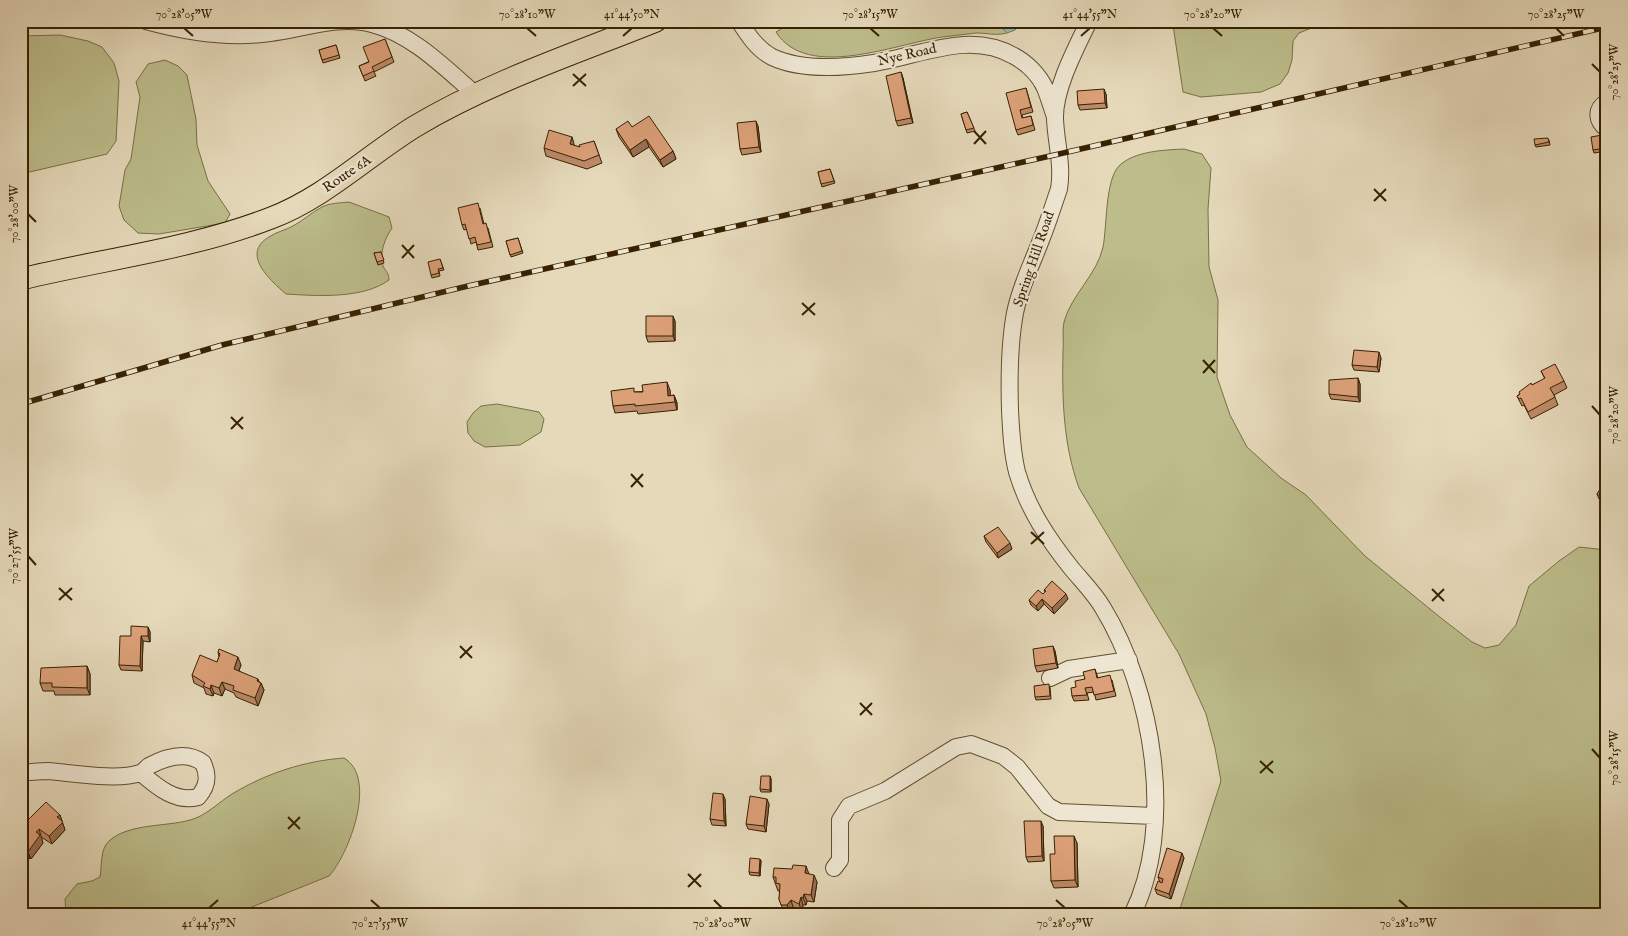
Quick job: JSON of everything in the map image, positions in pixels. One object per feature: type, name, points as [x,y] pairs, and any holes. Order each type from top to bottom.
[{"type":"main road","name":"Route 6A","points":[[21,280],[194,242],[272,218],[310,199],[413,128],[475,94],[656,21]]},
{"type":"street","points":[[146,21],[170,28],[204,27],[246,36],[333,22],[370,22],[396,33],[415,45],[475,94]]},
{"type":"street","name":"Nye Road","points":[[738,21],[758,47],[772,57],[794,63],[837,68],[874,63],[971,43],[991,45],[1022,60],[1035,73],[1045,88],[1055,117]]},
{"type":"street","name":"Spring Hill Road","points":[[1089,21],[1066,73],[1055,117],[1062,174],[1059,189],[1026,273],[1015,312],[1009,377],[1012,449],[1027,499],[1040,527],[1092,591],[1122,642],[1139,692],[1150,748],[1154,816],[1150,863],[1145,885],[1132,915]]},
{"type":"street","points":[[1607,102],[1602,106],[1598,116],[1600,123],[1607,129]]},
{"type":"street","points":[[1050,678],[1068,669],[1129,660]]},
{"type":"street","points":[[834,868],[840,860],[840,820],[849,806],[884,791],[956,747],[971,744],[1003,756],[1017,767],[1048,806],[1058,812],[1154,816]]},
{"type":"street","points":[[21,773],[46,771],[114,776],[141,773]]},
{"type":"green space","points":[[794,21],[995,21],[1007,33],[976,33],[942,37],[853,56],[830,57],[808,54],[790,47],[776,32]]},
{"type":"green space","points":[[1176,21],[1356,21],[1340,28],[1314,27],[1299,33],[1293,41],[1292,60],[1288,73],[1280,84],[1261,92],[1201,97],[1183,92],[1173,25]]},
{"type":"green space","points":[[60,35],[88,41],[102,47],[114,63],[119,81],[116,141],[107,154],[21,174],[21,36]]},
{"type":"green space","points":[[165,60],[178,66],[187,75],[196,119],[197,145],[208,181],[230,214],[225,223],[159,234],[138,233],[124,220],[119,206],[125,170],[131,159],[140,97],[136,82],[148,64]]},
{"type":"green space","points":[[1184,149],[1202,154],[1211,168],[1208,209],[1209,267],[1218,300],[1217,377],[1230,415],[1247,447],[1281,478],[1306,495],[1365,556],[1472,642],[1485,648],[1499,645],[1516,625],[1529,586],[1559,561],[1579,547],[1607,550],[1607,915],[1178,915],[1221,781],[1215,748],[1206,714],[1179,654],[1079,488],[1070,455],[1063,404],[1063,329],[1067,312],[1100,257],[1103,247],[1109,193],[1114,173],[1125,161],[1141,154]]},
{"type":"green space","points":[[349,202],[389,217],[392,228],[385,241],[382,261],[389,280],[366,290],[340,295],[286,294],[266,275],[261,267],[257,251],[261,244],[272,235],[293,226],[322,207]]},
{"type":"green space","points":[[497,404],[539,412],[544,419],[541,432],[520,445],[485,447],[474,441],[468,433],[467,422],[481,406]]},
{"type":"green space","points":[[344,758],[354,768],[359,782],[357,816],[345,851],[329,876],[232,915],[66,915],[65,899],[77,884],[100,877],[104,848],[117,835],[137,828],[196,818],[232,794],[272,774],[300,765]]},
{"type":"water","points":[[995,21],[1024,21],[1015,30],[1007,33]]},
{"type":"building","points":[[385,39],[392,57],[372,67],[374,71],[363,76],[359,66],[369,62],[363,47]]},
{"type":"building","points":[[336,45],[339,55],[322,60],[319,50]]},
{"type":"building","points":[[901,72],[911,118],[896,121],[886,76]]},
{"type":"building","points":[[1026,88],[1031,107],[1020,110],[1022,118],[1031,116],[1033,125],[1016,130],[1006,93]]},
{"type":"building","points":[[1104,89],[1105,103],[1078,105],[1077,91]]},
{"type":"building","points":[[967,112],[974,128],[966,130],[961,114]]},
{"type":"building","points":[[649,116],[673,151],[660,160],[646,139],[630,150],[616,129],[628,121],[632,127]]},
{"type":"building","points":[[756,121],[759,147],[740,149],[737,123]]},
{"type":"building","points":[[549,130],[572,137],[570,144],[580,147],[579,145],[594,141],[599,155],[584,161],[544,148]]},
{"type":"building","points":[[1602,135],[1605,143],[1602,143],[1606,148],[1593,150],[1591,137]]},
{"type":"building","points":[[1548,138],[1549,142],[1535,145],[1534,139]]},
{"type":"building","points":[[830,169],[834,181],[821,184],[818,172]]},
{"type":"building","points":[[478,203],[483,224],[486,223],[491,242],[477,245],[475,237],[469,239],[465,224],[462,225],[458,208]]},
{"type":"building","points":[[518,238],[522,251],[510,255],[506,241]]},
{"type":"building","points":[[381,252],[384,260],[377,262],[374,253]]},
{"type":"building","points":[[440,259],[443,268],[438,269],[439,273],[431,275],[428,262]]},
{"type":"building","points":[[646,316],[673,316],[673,336],[646,336]]},
{"type":"building","points":[[1354,350],[1379,352],[1377,367],[1352,365]]},
{"type":"building","points":[[1555,364],[1564,381],[1550,388],[1555,397],[1528,412],[1521,398],[1519,399],[1517,396],[1520,394],[1519,392],[1531,383],[1532,385],[1545,378],[1541,371]]},
{"type":"building","points":[[1358,378],[1358,397],[1329,394],[1329,380]]},
{"type":"building","points":[[667,382],[668,396],[674,395],[675,402],[613,406],[611,391],[634,388],[634,392],[643,392],[642,385]]},
{"type":"building","points":[[1607,479],[1607,500],[1597,494]]},
{"type":"building","points":[[998,527],[1010,543],[997,553],[984,536]]},
{"type":"building","points":[[1052,581],[1066,594],[1052,608],[1042,599],[1036,606],[1029,600],[1038,590],[1043,594]]},
{"type":"building","points":[[131,626],[148,627],[148,636],[141,636],[140,666],[119,665],[120,636],[131,636]]},
{"type":"building","points":[[1053,646],[1056,663],[1035,666],[1033,649]]},
{"type":"building","points":[[219,649],[238,657],[234,669],[258,679],[257,681],[261,683],[255,698],[233,690],[234,686],[222,682],[219,688],[211,685],[210,689],[203,686],[205,683],[192,675],[200,655],[217,662],[220,654],[218,652]]},
{"type":"building","points":[[87,666],[87,688],[52,687],[52,683],[40,683],[41,668]]},
{"type":"building","points":[[1095,669],[1097,678],[1110,675],[1114,691],[1094,695],[1092,687],[1085,688],[1087,695],[1072,696],[1071,688],[1076,687],[1075,681],[1085,679],[1083,672]]},
{"type":"building","points":[[1049,684],[1050,696],[1035,697],[1034,686]]},
{"type":"building","points":[[761,776],[770,776],[770,790],[760,789]]},
{"type":"building","points":[[713,793],[723,794],[724,821],[710,819]]},
{"type":"building","points":[[750,796],[767,799],[764,826],[746,824]]},
{"type":"building","points":[[46,802],[60,815],[57,817],[63,822],[49,836],[39,829],[36,832],[40,835],[28,852],[27,850],[23,854],[21,853],[21,831],[23,829],[21,827]]},
{"type":"building","points":[[1024,821],[1041,821],[1042,856],[1026,857]]},
{"type":"building","points":[[1054,836],[1074,836],[1075,880],[1051,881],[1050,854],[1055,854]]},
{"type":"building","points":[[1167,848],[1182,853],[1169,894],[1155,889],[1158,881],[1162,883],[1163,879],[1158,877]]},
{"type":"building","points":[[750,858],[760,859],[759,873],[749,872]]},
{"type":"building","points":[[793,865],[806,866],[805,873],[814,875],[811,895],[804,894],[799,904],[791,900],[787,905],[781,905],[779,899],[780,884],[776,883],[776,877],[773,877],[774,868],[792,869]]},
{"type":"railway","points":[[21,404],[222,345],[468,286],[1059,154],[1607,27]]}]
